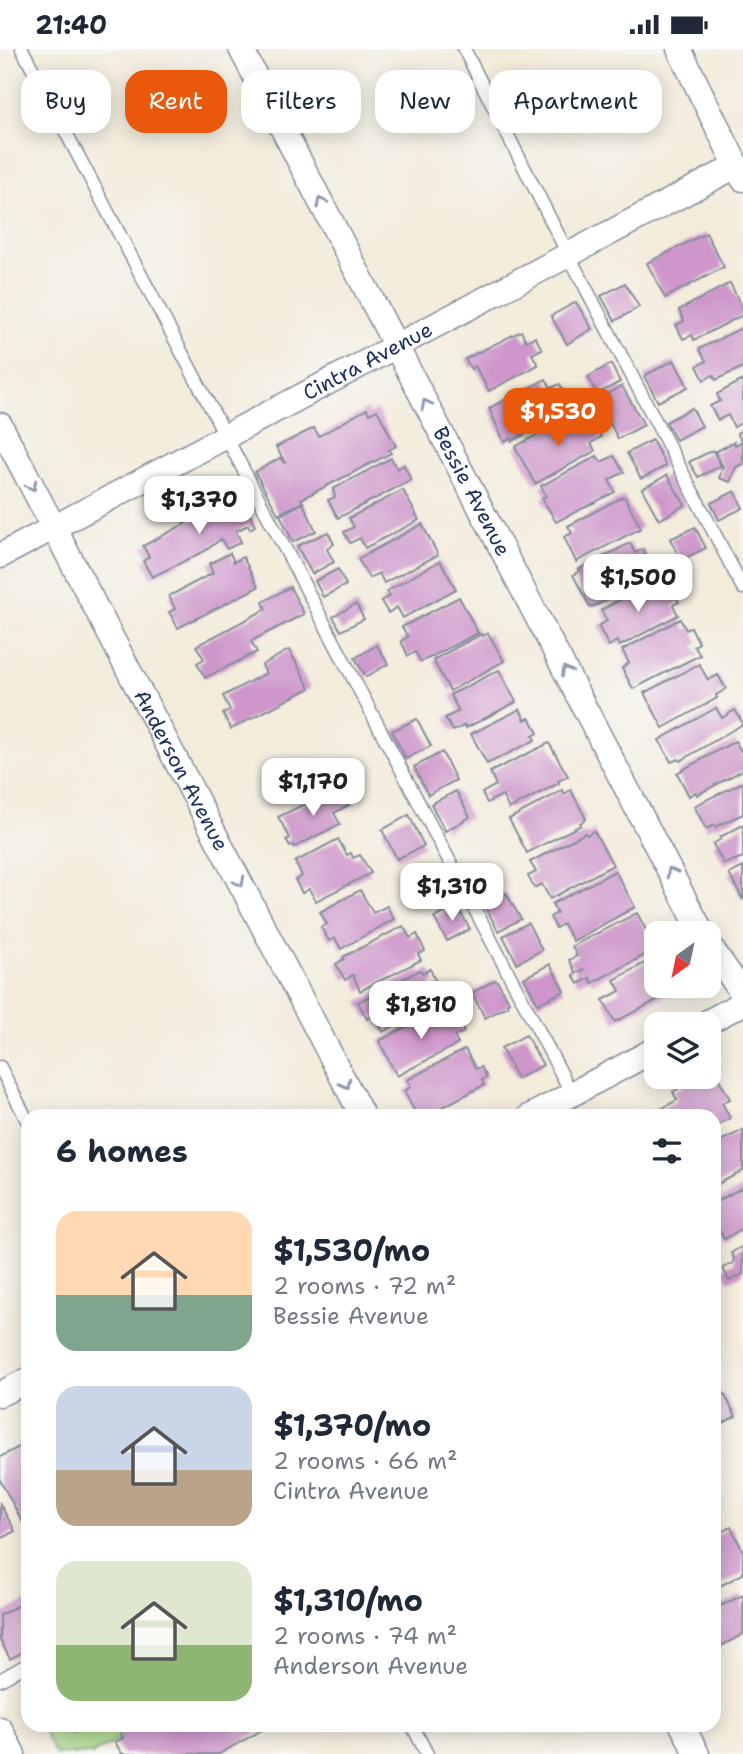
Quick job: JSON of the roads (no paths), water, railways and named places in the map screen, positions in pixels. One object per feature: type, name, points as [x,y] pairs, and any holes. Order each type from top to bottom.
[{"type":"street","name":"Bessie Avenue","points":[[241,49],[696,921]]},
{"type":"street","points":[[679,49],[740,172]]},
{"type":"street","name":"Cintra Avenue","points":[[0,556],[568,254],[740,172]]},
{"type":"street","name":"Anderson Avenue","points":[[0,425],[359,1109]]},
{"type":"street","points":[[721,962],[743,994]]},
{"type":"street","points":[[721,1015],[743,1003]]},
{"type":"street","points":[[544,1109],[644,1055]]},
{"type":"street","points":[[0,1394],[21,1384]]},
{"type":"street","points":[[0,1730],[12,1754]]},
{"type":"street","points":[[686,1732],[697,1754]]},
{"type":"lane","points":[[22,49],[572,1094]]},
{"type":"lane","points":[[464,49],[743,588]]},
{"type":"lane","points":[[0,1067],[21,1109]]},
{"type":"lane","points":[[0,1680],[21,1668]]},
{"type":"lane","points":[[416,1732],[427,1754]]}]
